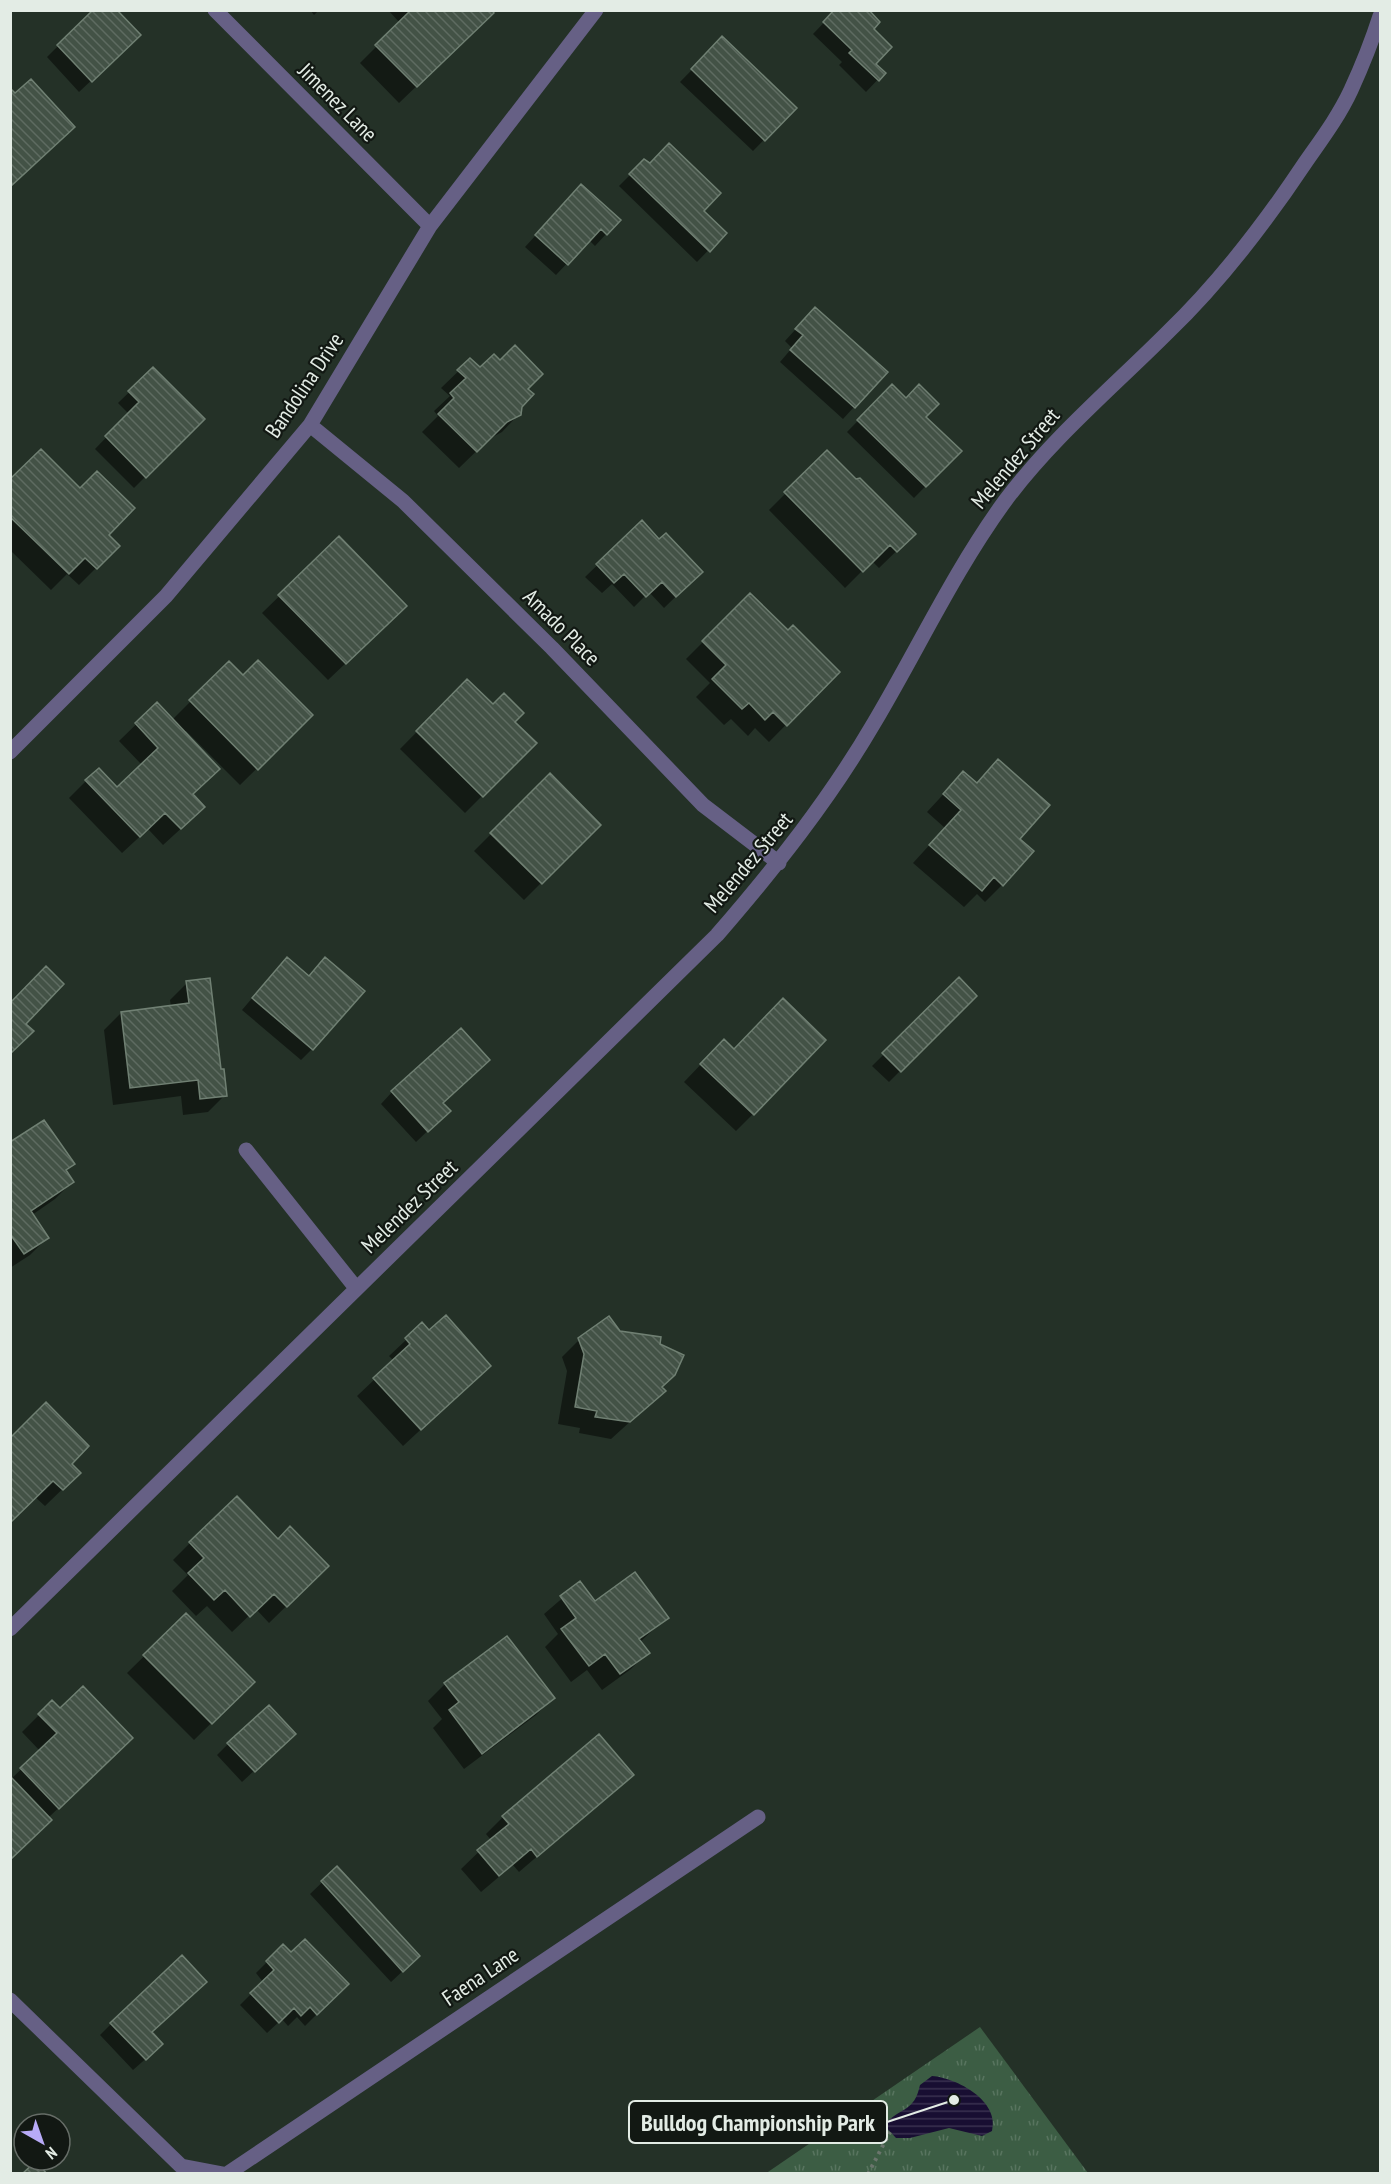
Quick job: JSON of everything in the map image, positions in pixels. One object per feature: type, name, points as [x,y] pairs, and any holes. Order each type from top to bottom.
[{"type":"street","name":"Jimenez Lane","points":[[215,10],[430,226]]},
{"type":"street","name":"Bandolina Drive","points":[[10,752],[166,596],[310,425],[430,226],[596,10]]},
{"type":"street","name":"Melendez Street","points":[[10,1629],[717,935],[779,863],[817,815],[874,724],[972,548],[1006,499],[1061,436],[1128,367],[1169,332],[1263,226],[1336,118],[1351,91],[1380,16]]},
{"type":"street","name":"Amado Place","points":[[310,425],[411,509],[552,648],[703,805],[779,863]]},
{"type":"street","points":[[246,1150],[356,1288]]},
{"type":"street","name":"Faena Lane","points":[[10,2000],[181,2166],[225,2174],[758,1816]]},
{"type":"path","points":[[868,2174],[890,2132]]},
{"type":"green space","points":[[980,2027],[1088,2173],[765,2174]]},
{"type":"shaded area","points":[[932,2076],[964,2086],[983,2101],[990,2110],[993,2120],[992,2131],[982,2136],[949,2128],[910,2138],[896,2138],[884,2125],[910,2105],[920,2085]]},
{"type":"building","points":[[93,10],[117,10],[141,35],[92,82],[57,45]]},
{"type":"building","points":[[411,10],[492,10],[494,13],[417,87],[375,45]]},
{"type":"building","points":[[834,10],[869,10],[880,22],[874,29],[892,47],[876,64],[886,73],[879,81],[849,53],[852,50],[823,22]]},
{"type":"building","points":[[722,36],[797,108],[765,141],[691,69]]},
{"type":"building","points":[[31,79],[75,127],[11,186],[10,88],[15,93]]},
{"type":"building","points":[[669,143],[721,193],[704,211],[727,233],[710,252],[629,174],[644,159],[650,163]]},
{"type":"building","points":[[581,184],[621,220],[607,235],[601,229],[568,265],[535,235]]},
{"type":"building","points":[[815,307],[888,372],[855,408],[790,350],[803,335],[795,329]]},
{"type":"building","points":[[515,345],[543,374],[528,389],[534,394],[522,407],[521,415],[507,422],[477,452],[438,414],[454,398],[450,393],[466,378],[457,370],[470,358],[480,367],[494,354],[500,360]]},
{"type":"building","points":[[153,367],[205,419],[146,478],[105,436],[139,402],[128,391]]},
{"type":"building","points":[[892,384],[906,398],[919,384],[939,404],[926,417],[962,451],[926,487],[857,420]]},
{"type":"building","points":[[41,449],[80,488],[97,471],[135,508],[109,535],[120,546],[97,569],[85,558],[69,574],[10,517],[10,479]]},
{"type":"building","points":[[827,450],[856,479],[860,478],[916,534],[897,552],[890,545],[863,572],[784,492]]},
{"type":"building","points":[[642,520],[659,539],[666,533],[703,572],[676,597],[662,582],[646,597],[624,574],[614,583],[596,564]]},
{"type":"building","points":[[339,536],[407,606],[346,664],[278,595]]},
{"type":"building","points":[[750,593],[788,630],[793,625],[840,672],[787,726],[773,712],[765,720],[749,703],[742,709],[712,679],[726,665],[702,641]]},
{"type":"building","points":[[258,660],[313,715],[258,770],[189,700],[229,661],[243,675]]},
{"type":"building","points":[[467,679],[493,704],[504,693],[524,713],[515,722],[537,743],[483,797],[416,731]]},
{"type":"building","points":[[157,702],[220,769],[193,794],[205,807],[181,829],[165,813],[140,837],[85,780],[99,768],[117,787],[158,748],[135,723]]},
{"type":"building","points":[[998,759],[1050,805],[1020,839],[1034,851],[1003,886],[994,877],[982,891],[929,845],[961,810],[943,794],[963,771],[977,783]]},
{"type":"building","points":[[550,773],[601,825],[542,884],[490,833]]},
{"type":"building","points":[[287,957],[309,976],[325,957],[365,991],[313,1050],[252,998]]},
{"type":"building","points":[[46,966],[64,984],[26,1024],[34,1031],[10,1054],[10,1003]]},
{"type":"building","points":[[959,977],[977,996],[901,1072],[882,1053]]},
{"type":"building","points":[[210,978],[221,1069],[224,1069],[227,1096],[200,1099],[198,1080],[130,1088],[121,1012],[189,1003],[186,981]]},
{"type":"building","points":[[783,998],[826,1040],[754,1115],[700,1064],[724,1039],[734,1049]]},
{"type":"building","points":[[461,1028],[490,1060],[443,1103],[451,1111],[428,1132],[391,1091]]},
{"type":"building","points":[[44,1120],[75,1164],[66,1170],[74,1182],[31,1211],[49,1238],[24,1254],[10,1234],[10,1142]]},
{"type":"building","points":[[446,1315],[491,1366],[421,1430],[373,1378],[410,1344],[405,1338],[422,1322],[429,1330]]},
{"type":"building","points":[[609,1316],[620,1331],[661,1337],[660,1344],[684,1355],[675,1375],[662,1387],[666,1391],[630,1422],[595,1417],[597,1411],[575,1407],[584,1354],[578,1338]]},
{"type":"building","points":[[46,1402],[89,1446],[72,1464],[81,1473],[63,1490],[53,1481],[10,1523],[10,1438]]},
{"type":"building","points":[[237,1496],[278,1539],[290,1526],[329,1566],[287,1607],[274,1594],[250,1617],[225,1590],[214,1600],[188,1573],[204,1558],[189,1542]]},
{"type":"building","points":[[635,1572],[669,1618],[639,1639],[650,1653],[620,1674],[605,1654],[589,1666],[561,1629],[576,1618],[560,1596],[580,1581],[595,1601]]},
{"type":"building","points":[[186,1613],[255,1682],[212,1724],[143,1655]]},
{"type":"building","points":[[507,1636],[555,1698],[482,1754],[449,1710],[459,1702],[444,1683]]},
{"type":"building","points":[[83,1686],[133,1738],[59,1809],[20,1768],[57,1733],[38,1714],[52,1700],[60,1708]]},
{"type":"building","points":[[269,1705],[296,1734],[255,1772],[227,1743]]},
{"type":"building","points":[[599,1734],[634,1775],[537,1857],[531,1849],[499,1876],[477,1850],[509,1824],[502,1816]]},
{"type":"building","points":[[10,1776],[52,1820],[10,1860]]},
{"type":"building","points":[[337,1866],[420,1956],[403,1972],[321,1881]]},
{"type":"building","points":[[305,1939],[349,1984],[317,2015],[310,2007],[301,2016],[294,2008],[279,2023],[250,1993],[274,1970],[266,1961],[283,1944],[291,1952]]},
{"type":"building","points":[[182,1955],[207,1982],[152,2032],[163,2044],[146,2060],[110,2023]]},
{"type":"building","points":[[24,2172],[45,2172],[47,2174],[22,2174]]},
{"type":"place","name":"Bulldog Championship Park","points":[[954,2100]]}]
